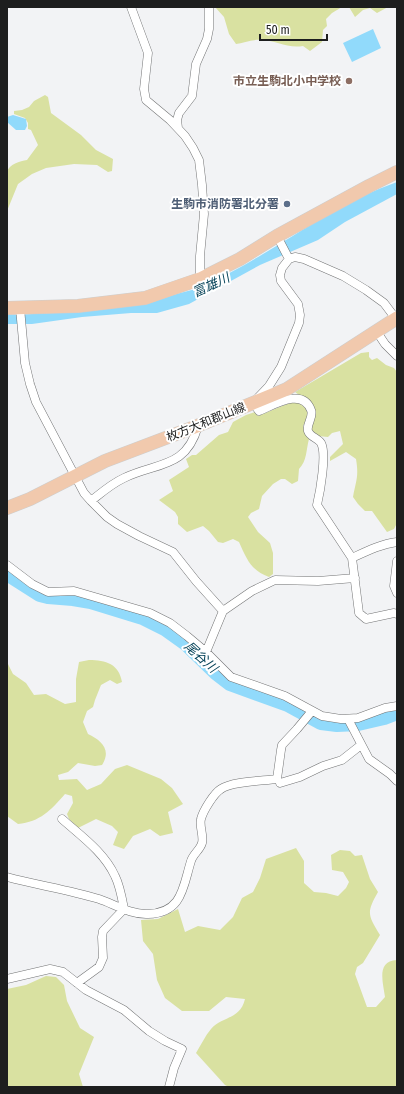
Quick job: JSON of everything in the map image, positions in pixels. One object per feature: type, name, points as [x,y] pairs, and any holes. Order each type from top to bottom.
[{"type":"main road","points":[[7,308],[78,306],[144,298],[200,279],[279,239],[369,186],[397,172]]},
{"type":"main road","name":"枚方大和郡山線","points":[[7,508],[30,499],[105,461],[198,426],[287,389],[396,319]]},
{"type":"street","points":[[131,7],[148,53],[144,88],[146,100],[178,128],[193,148],[199,160],[204,214],[200,256],[200,279]]},
{"type":"street","points":[[178,128],[177,120],[179,113],[192,96],[196,64],[209,29],[209,7]]},
{"type":"street","points":[[279,239],[288,258]]},
{"type":"street","points":[[288,258],[304,258],[343,276],[384,303],[396,319]]},
{"type":"street","points":[[288,258],[282,268],[280,278],[298,304],[300,315],[299,323],[280,367],[269,386],[253,403],[260,411],[291,398],[300,399],[308,405],[312,411],[308,432],[322,444],[323,460],[317,505],[352,558],[359,613],[366,619],[394,613],[397,614]]},
{"type":"street","points":[[20,308],[25,363],[36,402],[75,477],[91,501],[107,517],[117,524],[172,552],[224,611]]},
{"type":"street","points":[[377,332],[385,344],[397,356]]},
{"type":"street","points":[[91,501],[114,483],[125,477],[159,467],[180,457],[195,437],[198,426]]},
{"type":"street","points":[[352,558],[370,549],[397,543]]},
{"type":"street","points":[[397,561],[394,586],[397,593]]},
{"type":"street","points":[[7,565],[32,584],[48,592],[74,591],[150,613],[170,623],[187,636],[231,676],[285,696],[322,716],[341,719],[358,718],[385,708],[397,706]]},
{"type":"street","points":[[206,652],[224,611],[252,591],[275,580],[318,581],[355,578]]},
{"type":"street","points":[[7,876],[97,899],[124,909],[148,914],[163,911],[176,902],[181,895],[191,859],[202,842],[201,819],[214,795],[222,788],[231,784],[277,779],[282,745],[312,711]]},
{"type":"street","points":[[348,719],[369,759],[397,781]]},
{"type":"street","points":[[280,783],[300,777],[323,766],[342,760],[362,745]]},
{"type":"street","points":[[62,819],[92,845],[109,865],[116,877],[124,909]]},
{"type":"street","points":[[77,983],[99,967],[103,958],[103,931],[124,909]]},
{"type":"street","points":[[7,979],[50,969],[63,972],[86,990],[124,1010],[149,1031],[182,1049],[174,1068],[169,1087]]},
{"type":"green space","points":[[215,7],[342,7],[326,19],[327,26],[323,30],[322,42],[310,51],[303,46],[297,47],[266,40],[255,40],[236,44],[229,34],[224,17]]},
{"type":"green space","points":[[349,7],[388,7],[377,13],[370,8],[363,10],[355,17]]},
{"type":"green space","points":[[45,95],[48,97],[51,113],[81,135],[96,150],[113,159],[112,171],[108,172],[97,165],[74,164],[46,168],[32,174],[18,184],[7,211],[6,181],[8,169],[15,163],[27,160],[38,145],[31,130],[28,129],[28,123],[25,118],[14,114],[14,111],[29,107],[34,101]]},
{"type":"green space","points":[[369,352],[369,357],[372,360],[377,358],[386,365],[394,368],[397,372],[397,523],[394,529],[387,532],[372,511],[365,511],[353,497],[357,474],[356,459],[346,452],[330,461],[330,457],[343,444],[340,431],[332,433],[328,437],[318,436],[312,433],[312,424],[315,413],[314,406],[295,392],[361,353]]},
{"type":"green space","points":[[292,402],[298,402],[308,410],[308,417],[303,426],[309,439],[305,459],[299,469],[298,481],[292,484],[285,479],[281,479],[273,484],[262,496],[259,509],[251,513],[248,517],[258,532],[270,543],[273,553],[273,574],[269,577],[258,571],[250,564],[239,542],[233,539],[223,543],[218,542],[203,526],[187,532],[178,524],[178,517],[175,512],[159,500],[173,491],[169,480],[189,467],[186,459],[192,455],[196,455],[219,435],[228,432],[233,422],[246,415],[255,412],[258,416]]},
{"type":"green space","points":[[89,660],[111,664],[118,671],[122,682],[117,684],[110,680],[101,685],[93,707],[87,711],[83,722],[88,734],[101,742],[104,746],[106,755],[105,760],[102,765],[95,766],[78,763],[68,772],[58,775],[59,780],[77,779],[87,790],[101,784],[115,769],[127,765],[161,779],[172,788],[183,804],[168,812],[173,833],[160,836],[150,829],[133,836],[124,849],[113,845],[118,832],[112,826],[96,819],[78,828],[69,819],[67,814],[73,803],[72,796],[65,794],[50,810],[33,821],[18,824],[7,816],[7,662],[13,674],[26,683],[34,695],[46,694],[65,704],[76,702],[76,679],[79,662]]},
{"type":"green space","points":[[296,848],[304,861],[304,883],[314,892],[338,896],[346,888],[349,882],[343,872],[332,870],[331,855],[340,850],[350,851],[355,856],[362,855],[370,879],[378,892],[370,910],[370,914],[380,935],[363,963],[357,967],[355,974],[367,1007],[376,1007],[385,997],[382,979],[383,968],[390,961],[397,960],[397,1087],[229,1087],[225,1085],[196,1053],[211,1029],[215,1025],[239,1011],[243,1006],[245,999],[226,997],[209,1011],[182,1011],[165,998],[157,980],[153,954],[143,941],[141,920],[158,919],[178,909],[185,932],[198,926],[220,930],[233,917],[242,898],[253,892],[260,878],[266,859]]},
{"type":"green space","points":[[46,976],[56,977],[64,985],[67,1001],[80,1028],[94,1037],[79,1074],[83,1087],[7,1087],[7,989],[26,985]]},
{"type":"water","points":[[373,29],[381,48],[352,62],[343,43]]},
{"type":"water","points":[[13,115],[26,119],[27,126],[25,130],[16,130],[7,122],[7,117]]},
{"type":"water","name":"富雄川","points":[[397,182],[397,194],[345,222],[318,240],[260,265],[189,304],[157,313],[131,313],[82,317],[32,324],[7,324],[7,315],[109,308],[150,301],[198,288],[255,259],[348,204]]},
{"type":"waterway","name":"尾谷川","points":[[7,573],[40,594],[91,601],[143,617],[165,628],[186,643],[217,673],[230,683],[288,704],[321,722],[337,724],[358,723],[384,717],[397,712]]},
{"type":"place","name":"市立生駒北小中学校","points":[[349,81]]},
{"type":"place","name":"生駒市消防署北分署","points":[[287,204]]}]
